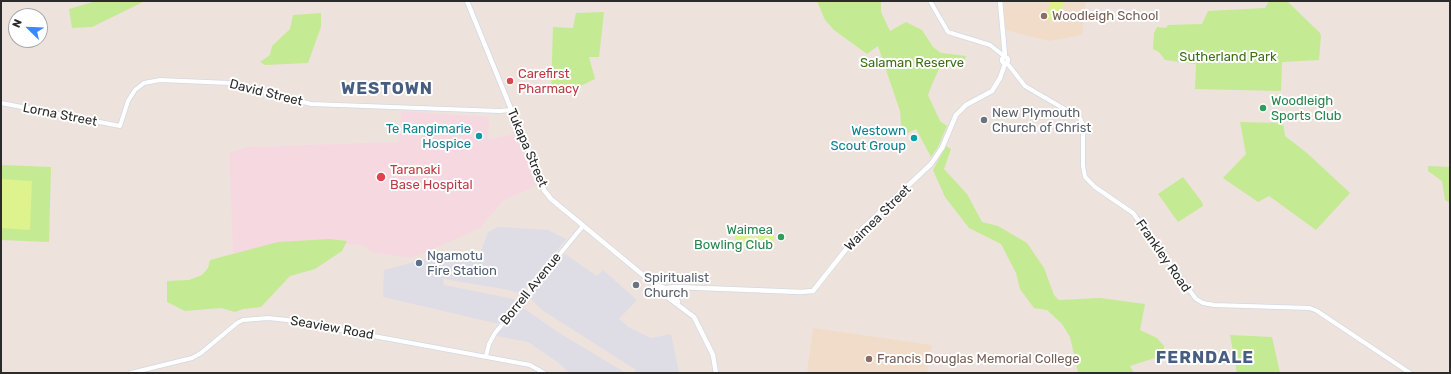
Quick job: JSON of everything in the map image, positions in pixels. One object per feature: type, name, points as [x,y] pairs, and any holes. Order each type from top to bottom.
[{"type":"main road","name":"Tukapa Street","points":[[467,1],[544,190],[551,199],[583,226],[655,285],[668,292]]},
{"type":"main road","points":[[1000,1],[1006,64]]},
{"type":"main road","name":"Waimea Street","points":[[668,292],[682,288],[801,292],[810,292],[815,289],[862,229],[931,164],[942,148],[956,115],[966,105],[992,90],[1000,78],[1006,64]]},
{"type":"main road","points":[[677,300],[677,294],[682,288]]},
{"type":"main road","points":[[668,292],[677,300],[680,306]]},
{"type":"main road","points":[[668,292],[680,306],[694,317],[713,355],[716,373]]},
{"type":"street","points":[[930,1],[948,32],[990,45],[1005,56]]},
{"type":"street","name":"Frankley Road","points":[[1006,64],[1025,86],[1080,118],[1084,130],[1083,166],[1085,176],[1091,184],[1133,213],[1196,299],[1210,304],[1310,308],[1410,373]]},
{"type":"street","name":"David Street","points":[[120,126],[128,101],[135,90],[144,83],[160,80],[230,83],[304,103],[500,111],[511,110]]},
{"type":"street","name":"Lorna Street","points":[[1,104],[120,126]]},
{"type":"street","name":"Borrell Avenue","points":[[486,356],[489,344],[495,333],[583,226]]},
{"type":"street","name":"Seaview Road","points":[[131,373],[192,358],[201,353],[237,323],[243,320],[268,318],[288,320],[486,356],[530,365],[544,373]]},
{"type":"shaded area","name":"Woodleigh School","points":[[1004,1],[1086,1],[1082,35],[1049,41],[1005,30]]},
{"type":"shaded area","name":"Taranaki Base Hospital","points":[[401,111],[489,117],[488,139],[516,134],[536,186],[504,200],[480,228],[413,258],[374,253],[362,245],[319,243],[233,253],[229,153],[247,147],[399,142]]},
{"type":"shaded area","points":[[498,227],[548,230],[566,239],[521,294],[509,290],[443,279],[444,285],[514,299],[517,302],[499,324],[383,297],[384,270],[461,250],[467,257],[480,254],[488,232]]},
{"type":"shaded area","points":[[565,254],[597,276],[603,270],[637,300],[619,319],[630,328],[651,338],[671,334],[679,373],[635,373],[636,370],[542,310],[531,299],[530,297]]},
{"type":"shaded area","points":[[522,307],[556,331],[626,373],[569,373],[559,363],[528,342],[496,336]]},
{"type":"shaded area","name":"Francis Douglas Memorial College","points":[[813,328],[932,345],[927,373],[807,373]]},
{"type":"green space","points":[[96,1],[145,1],[92,27],[72,28],[69,9]]},
{"type":"green space","name":"Salaman Reserve","points":[[817,1],[881,1],[881,12],[890,31],[906,22],[922,30],[933,47],[941,53],[966,56],[964,62],[939,69],[928,95],[940,121],[947,126],[938,147],[931,157],[916,129],[902,136],[900,111],[878,46],[867,54],[834,30],[825,20]]},
{"type":"green space","points":[[1051,1],[1064,1],[1059,22],[1046,19]]},
{"type":"green space","name":"Sutherland Park","points":[[1269,1],[1287,1],[1320,33],[1321,36],[1319,60],[1282,62],[1281,91],[1195,89],[1196,64],[1165,60],[1159,52],[1153,49],[1154,33],[1157,27],[1166,28],[1168,25],[1202,24],[1208,11],[1265,8]]},
{"type":"green space","points":[[604,12],[599,57],[589,57],[595,79],[570,91],[551,92],[553,27],[573,28],[576,13]]},
{"type":"green space","points":[[321,13],[321,27],[308,63],[265,65],[260,62],[270,55],[272,46],[290,29],[293,15]]},
{"type":"green space","points":[[1240,122],[1283,123],[1285,136],[1307,153],[1350,193],[1316,230],[1269,196],[1258,202],[1223,178],[1246,154]]},
{"type":"green space","points":[[946,146],[951,149],[944,169],[967,194],[982,222],[998,226],[1027,243],[1044,268],[1054,295],[1059,300],[1100,298],[1145,304],[1140,330],[1157,338],[1164,346],[1164,355],[1130,366],[1134,373],[1078,372],[1070,337],[1062,324],[1047,310],[1034,308],[1020,289],[1016,273],[1001,244],[969,228],[945,197],[933,170]]},
{"type":"green space","points":[[1,165],[51,167],[49,242],[1,240]]},
{"type":"green space","points":[[1428,166],[1450,167],[1450,203],[1445,200],[1442,181],[1428,171]]},
{"type":"green space","points":[[1183,177],[1202,202],[1203,206],[1178,222],[1158,194]]},
{"type":"green space","points":[[2,179],[32,181],[30,230],[1,228]]},
{"type":"green space","points":[[735,229],[753,229],[753,247],[735,247]]},
{"type":"green space","points":[[756,229],[774,230],[774,248],[755,248]]},
{"type":"green space","points":[[329,239],[347,241],[342,251],[315,269],[290,276],[261,307],[243,309],[235,312],[221,308],[185,311],[167,302],[167,281],[189,280],[202,275],[208,268],[210,260],[278,242]]},
{"type":"green space","points":[[1230,335],[1272,337],[1280,373],[1237,373]]},
{"type":"place","name":"Woodleigh School","points":[[1044,16]]},
{"type":"place","name":"Carefirst Pharmacy","points":[[510,81]]},
{"type":"place","name":"Woodleigh Sports Club","points":[[1263,108]]},
{"type":"place","name":"New Plymouth Church of Christ","points":[[984,120]]},
{"type":"place","name":"Te Rangimarie Hospice","points":[[479,136]]},
{"type":"place","name":"Westown Scout Group","points":[[914,138]]},
{"type":"place","name":"Taranaki Base Hospital","points":[[381,177]]},
{"type":"place","name":"Waimea Bowling Club","points":[[781,237]]},
{"type":"place","name":"Ngamotu Fire Station","points":[[419,263]]},
{"type":"place","name":"Spiritualist Church","points":[[636,285]]},
{"type":"place","name":"Francis Douglas Memorial College","points":[[869,359]]},
{"type":"district","name":"WESTOWN","points":[[387,89]]},
{"type":"district","name":"FERNDALE","points":[[1205,358]]}]
